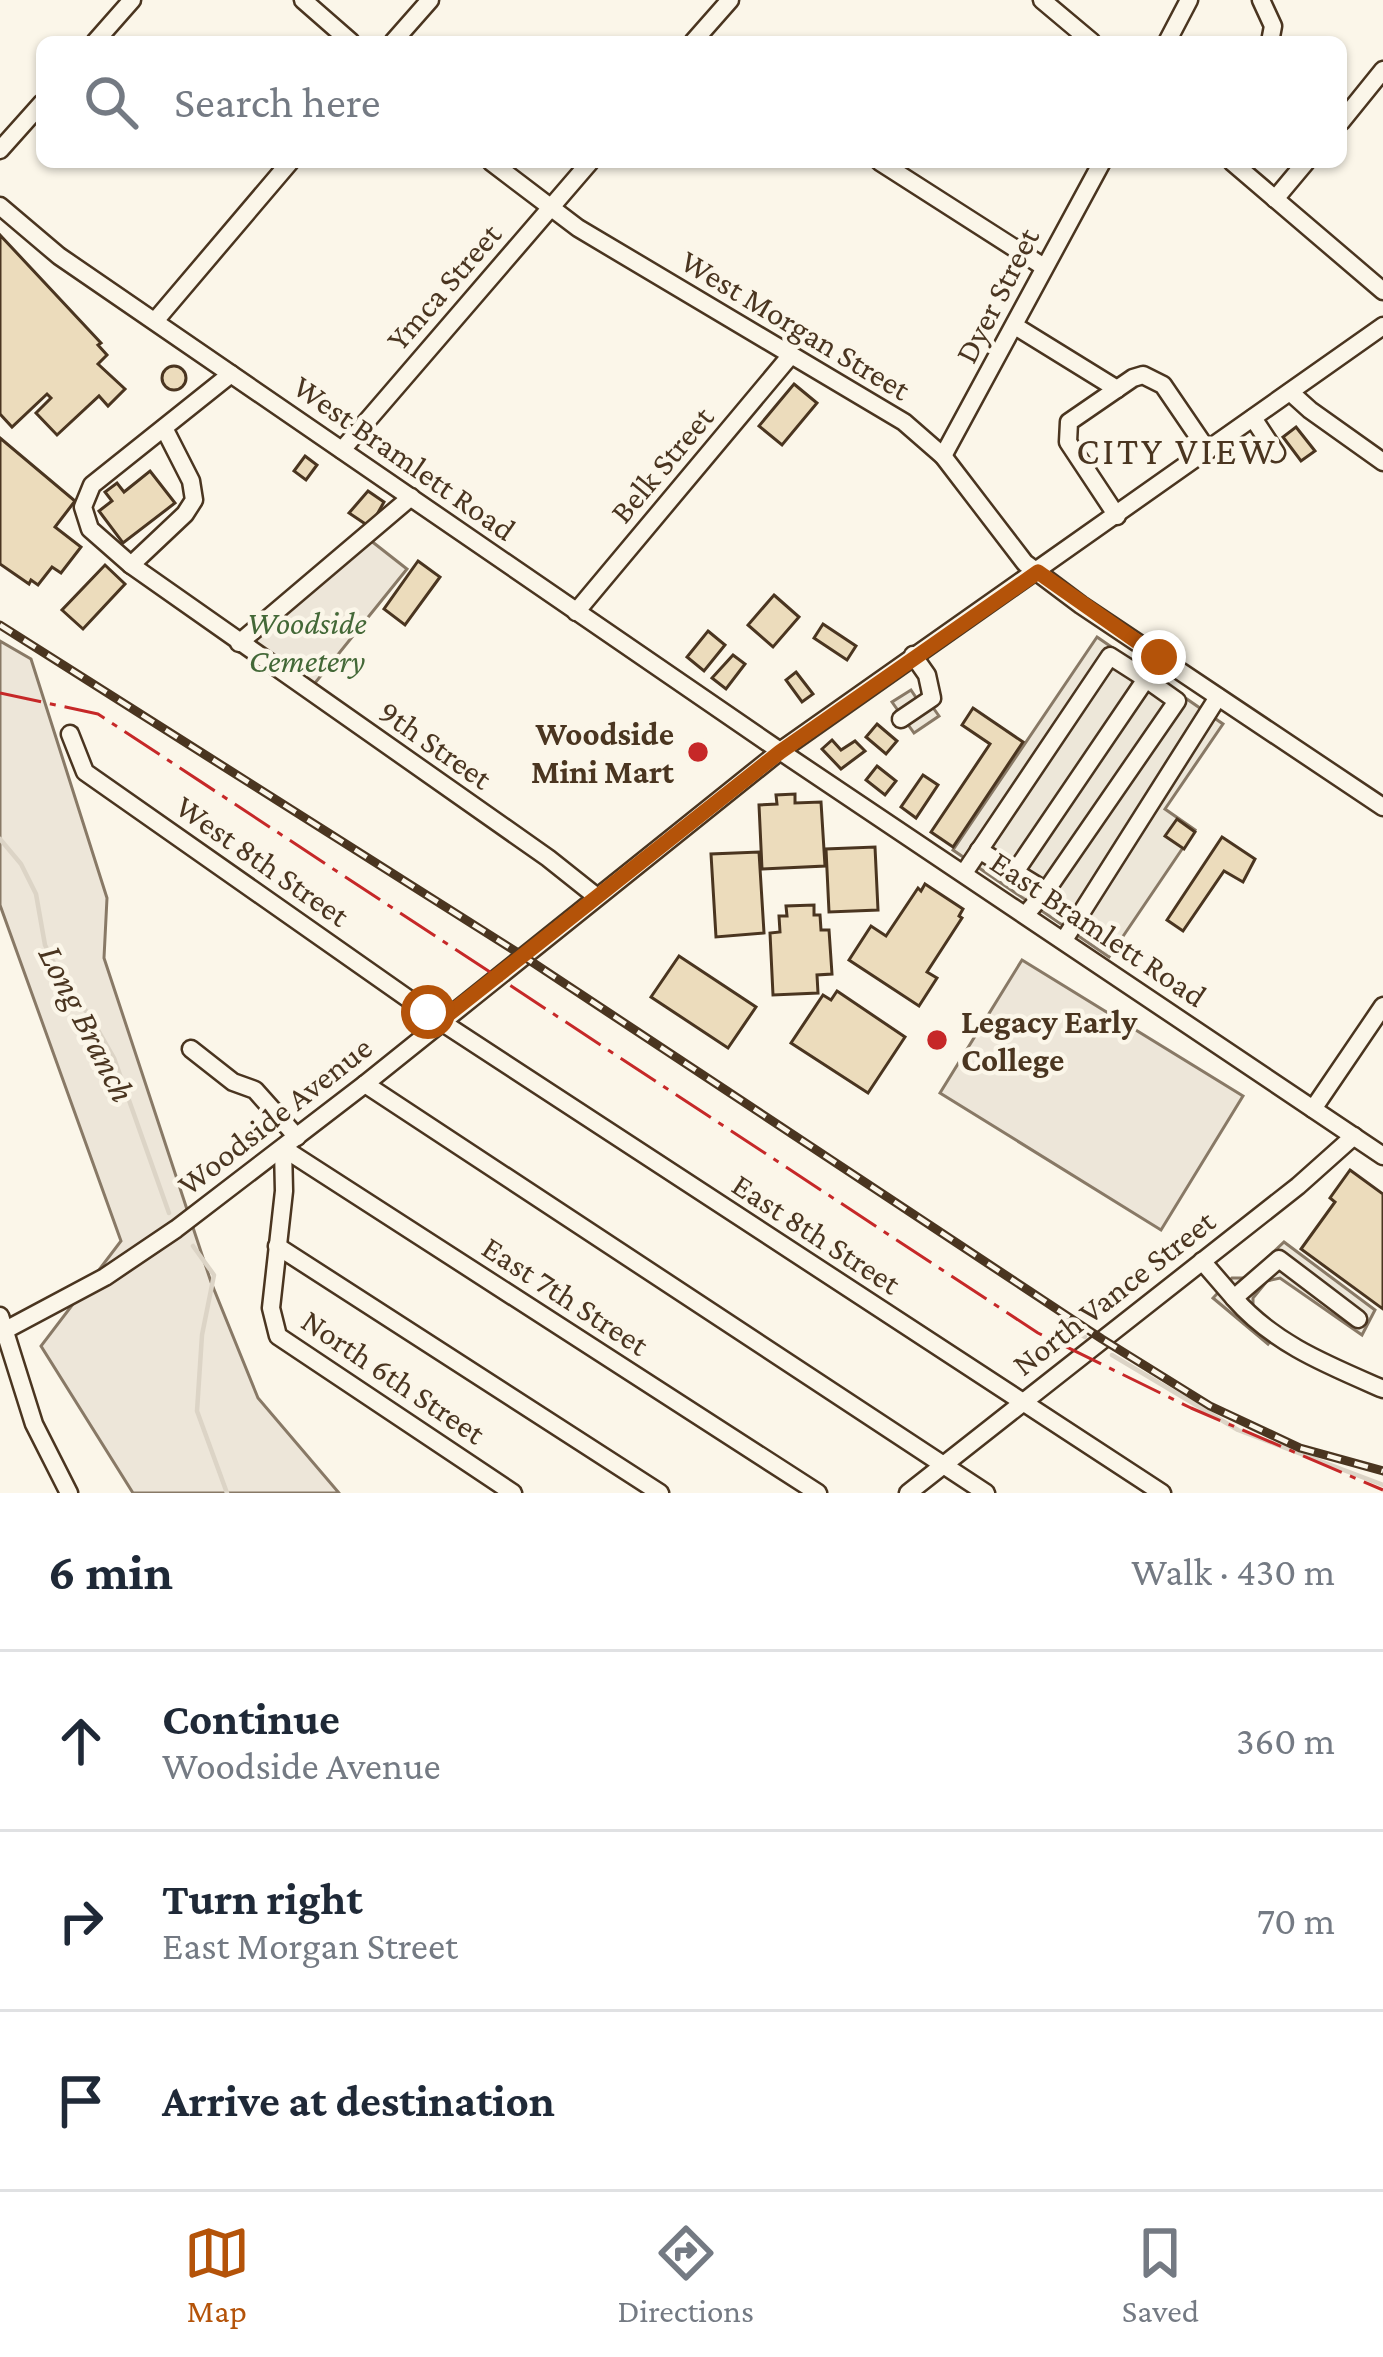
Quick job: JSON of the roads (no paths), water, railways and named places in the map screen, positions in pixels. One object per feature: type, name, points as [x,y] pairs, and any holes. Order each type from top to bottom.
[{"type":"street","points":[[100,36],[132,0]]},
{"type":"street","points":[[303,0],[344,36]]},
{"type":"street","points":[[398,36],[430,0]]},
{"type":"street","points":[[698,36],[730,0]]},
{"type":"street","points":[[1042,0],[1085,36]]},
{"type":"street","points":[[1170,36],[1189,0]]},
{"type":"street","points":[[1261,0],[1273,26],[1271,36]]},
{"type":"street","points":[[1347,115],[1383,70]]},
{"type":"street","points":[[0,150],[36,110]]},
{"type":"street","points":[[155,321],[285,168]]},
{"type":"street","name":"West Morgan Street","points":[[499,168],[550,209],[904,422],[943,456],[1011,549],[1038,572],[1383,808]]},
{"type":"street","name":"Ymca Street","points":[[342,450],[585,168]]},
{"type":"street","points":[[889,168],[1044,267]]},
{"type":"street","name":"Dyer Street","points":[[943,456],[1099,168]]},
{"type":"street","points":[[1239,168],[1383,291]]},
{"type":"street","points":[[1275,199],[1301,168]]},
{"type":"street","name":"West Bramlett Road","points":[[0,206],[59,256],[780,752]]},
{"type":"street","points":[[1015,326],[1117,389]]},
{"type":"street","name":"Woodside Avenue","points":[[1,1327],[106,1276],[290,1143],[780,752],[1383,326]]},
{"type":"street","name":"Belk Street","points":[[576,612],[791,355]]},
{"type":"street","points":[[131,565],[194,500],[191,481],[164,428],[231,374]]},
{"type":"street","points":[[1117,516],[1068,442],[1069,422],[1132,378],[1154,378],[1208,451]]},
{"type":"street","points":[[1290,392],[1383,462]]},
{"type":"street","points":[[1253,418],[1276,453]]},
{"type":"street","name":"9th Street","points":[[164,428],[92,485],[83,507],[90,529],[154,582],[596,897]]},
{"type":"street","points":[[239,643],[411,497]]},
{"type":"street","points":[[901,719],[932,698],[932,687],[914,655]]},
{"type":"street","points":[[964,873],[1110,656],[1146,679],[1177,701],[1026,914]]},
{"type":"street","points":[[1015,872],[1159,657]]},
{"type":"street","points":[[1064,940],[1218,698]]},
{"type":"street","name":"West 8th Street","points":[[70,734],[86,772],[440,1021]]},
{"type":"street","name":"East Bramlett Road","points":[[780,752],[1383,1156]]},
{"type":"street","points":[[979,850],[1046,891]]},
{"type":"street","points":[[1313,1109],[1383,1006]]},
{"type":"street","name":"East 8th Street","points":[[440,1021],[1162,1493]]},
{"type":"street","name":"East 7th Street","points":[[190,1049],[233,1082],[255,1090],[290,1143],[818,1493]]},
{"type":"street","points":[[365,1084],[986,1493]]},
{"type":"street","name":"North Vance Street","points":[[908,1493],[1354,1136]]},
{"type":"street","name":"North 6th Street","points":[[290,1143],[272,1308],[278,1336],[513,1493]]},
{"type":"street","points":[[277,1246],[660,1493]]},
{"type":"street","points":[[1234,1298],[1279,1259],[1358,1319]]},
{"type":"street","points":[[1202,1261],[1262,1327],[1308,1357],[1383,1389]]},
{"type":"street","points":[[1,1327],[34,1424],[70,1493]]},
{"type":"waterway","name":"Long Branch","points":[[0,839],[21,864],[36,894],[45,945],[64,983],[114,1058],[169,1213]]},
{"type":"waterway","name":"Long Branch","points":[[193,1246],[214,1275],[202,1335],[197,1411],[227,1493]]},
{"type":"waterway","points":[[1069,1328],[1085,1337]]},
{"type":"waterway","points":[[1112,1355],[1238,1430],[1383,1485]]},
{"type":"railway","points":[[0,625],[523,956],[1210,1406],[1300,1448],[1383,1471]]},
{"type":"place","name":"Woodside Mini Mart","points":[[698,752]]},
{"type":"place","name":"Legacy Early College","points":[[937,1040]]},
{"type":"district","name":"CITY VIEW","points":[[1177,450]]},
{"type":"park label","name":"Woodside Cemetery","points":[[307,641]]}]
